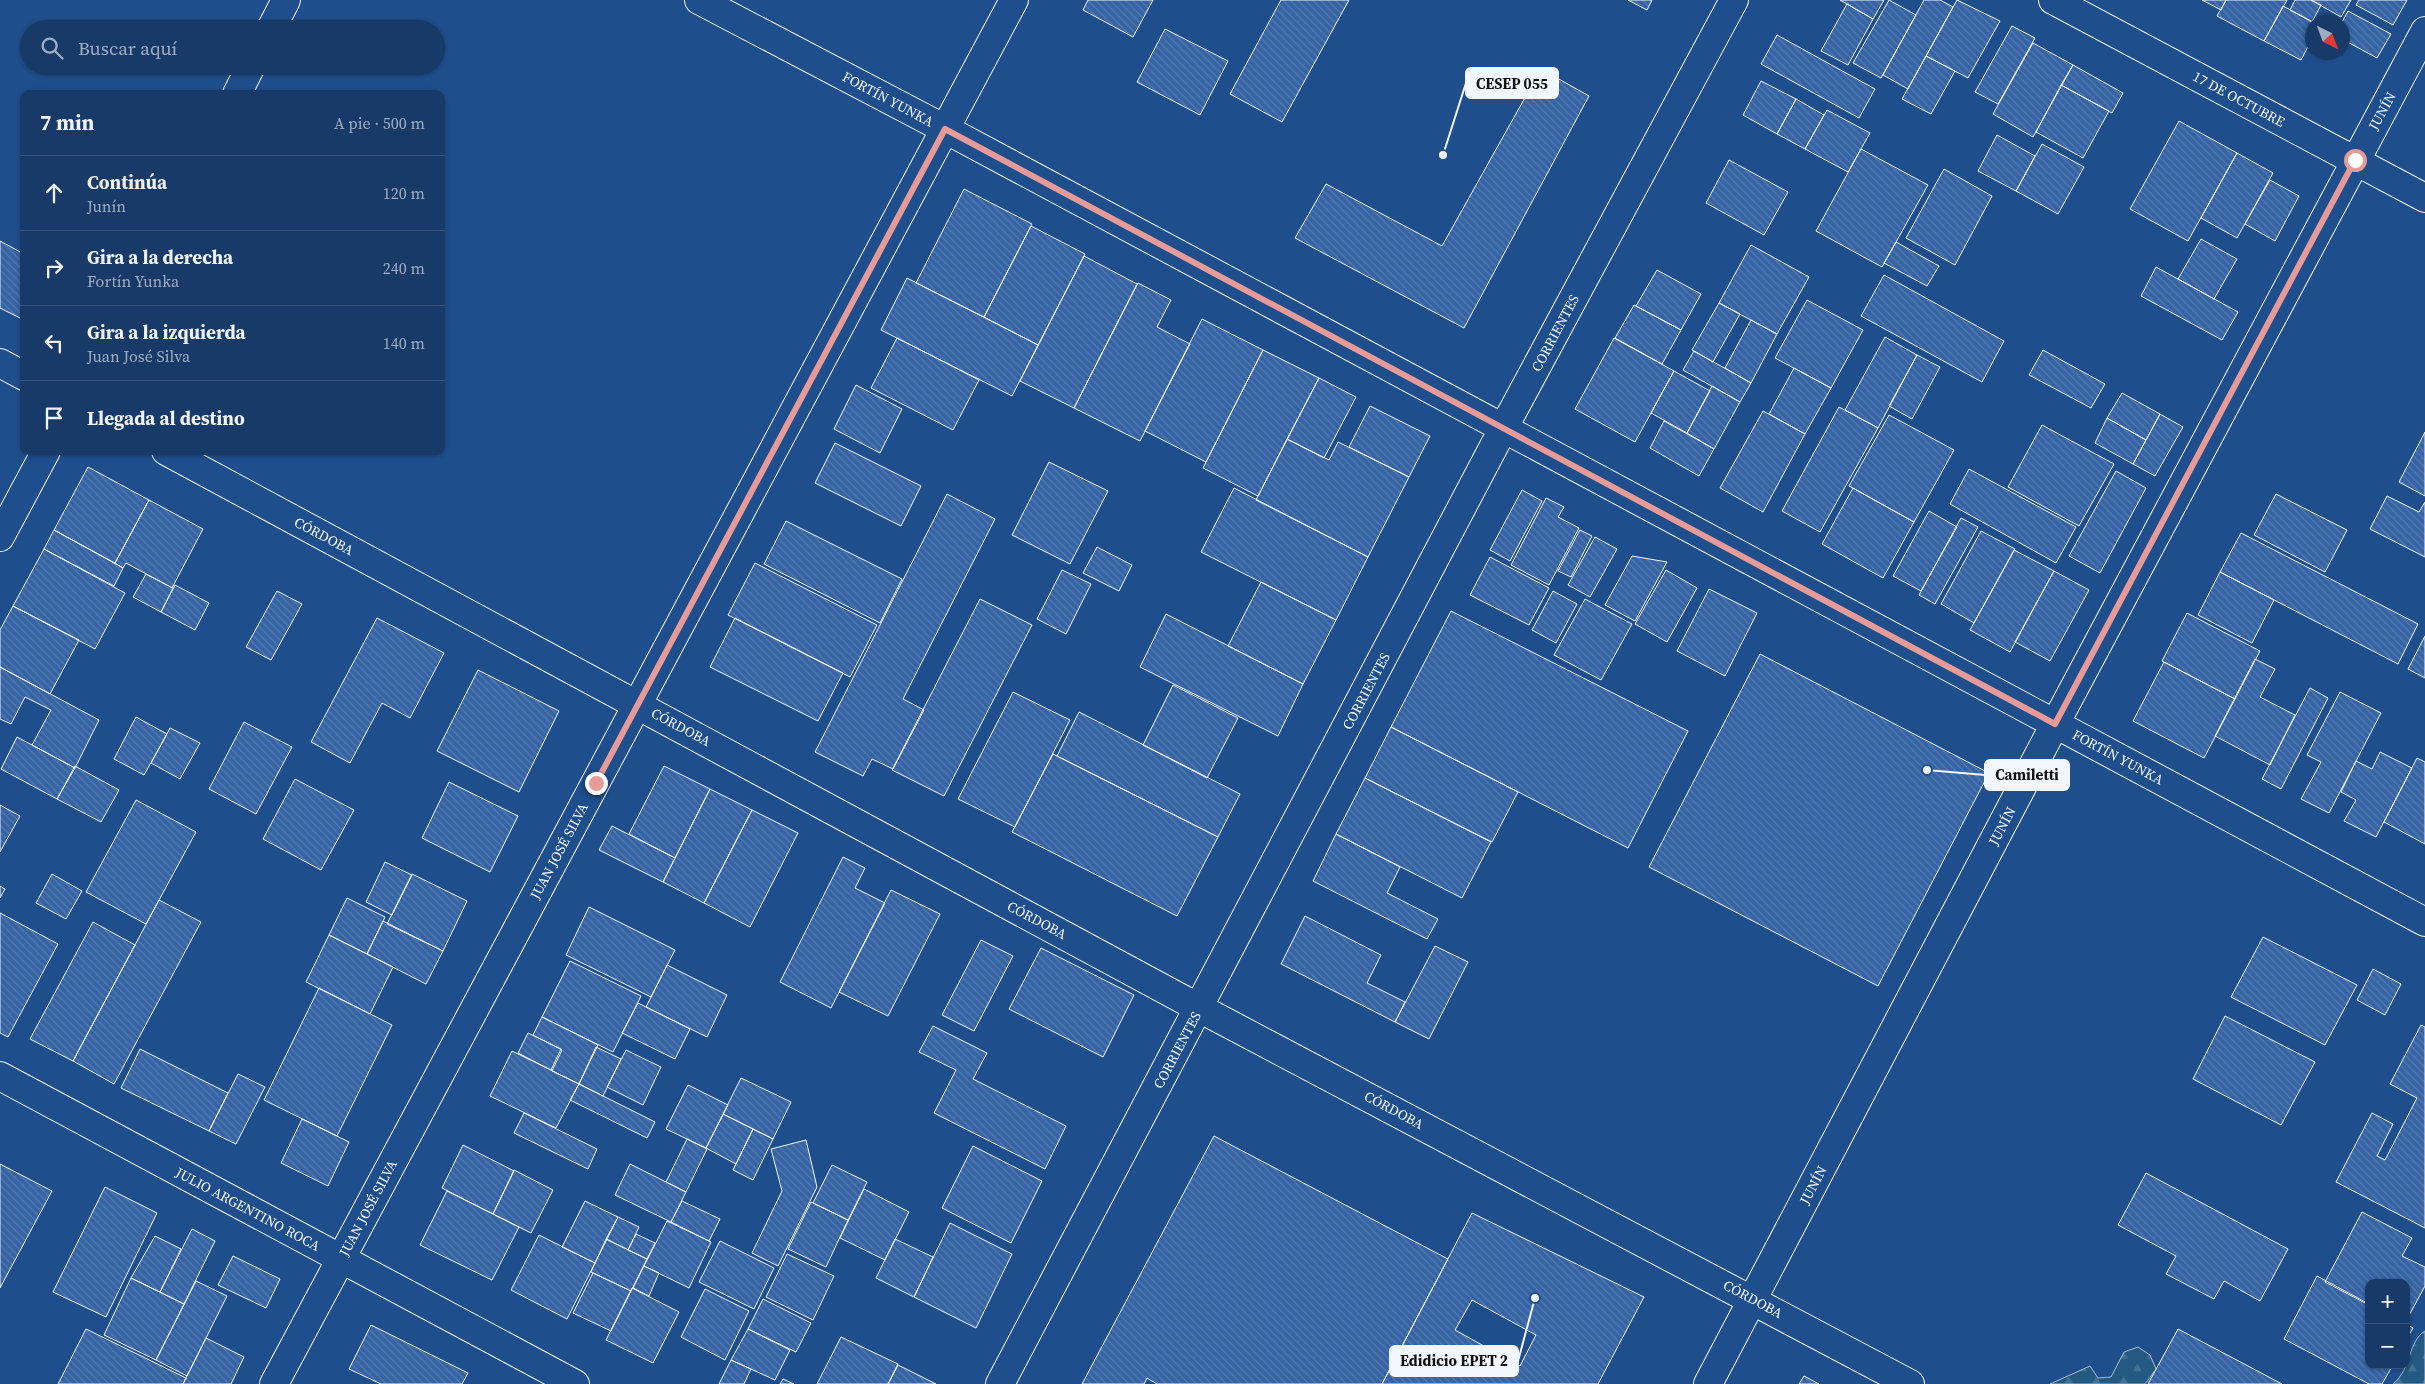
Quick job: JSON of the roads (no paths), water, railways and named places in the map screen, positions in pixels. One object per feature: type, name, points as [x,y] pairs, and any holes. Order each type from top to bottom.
[{"type":"street","points":[[276,20],[286,0]]},
{"type":"street","name":"FORTÍN YUNKA","points":[[699,0],[945,129],[2425,922]]},
{"type":"street","name":"JUAN JOSÉ SILVA","points":[[274,1384],[1014,0]]},
{"type":"street","name":"CORRIENTES","points":[[1000,1384],[1503,429],[1734,0]]},
{"type":"street","name":"17 DE OCTUBRE","points":[[2052,0],[2425,198]]},
{"type":"street","name":"JUNÍN","points":[[1708,1384],[2055,724],[2425,31]]},
{"type":"street","points":[[238,90],[246,75]]},
{"type":"street","points":[[0,363],[20,374]]},
{"type":"street","points":[[0,537],[44,455]]},
{"type":"street","name":"CÓRDOBA","points":[[173,455],[1199,1008],[1754,1299],[1910,1384]]},
{"type":"street","name":"JULIO ARGENTINO ROCA","points":[[0,1076],[575,1384]]},
{"type":"place","name":"CESEP 055","points":[[1443,155]]},
{"type":"place","name":"Camiletti","points":[[1927,770]]},
{"type":"place","name":"Edidicio EPET 2","points":[[1535,1298]]}]
